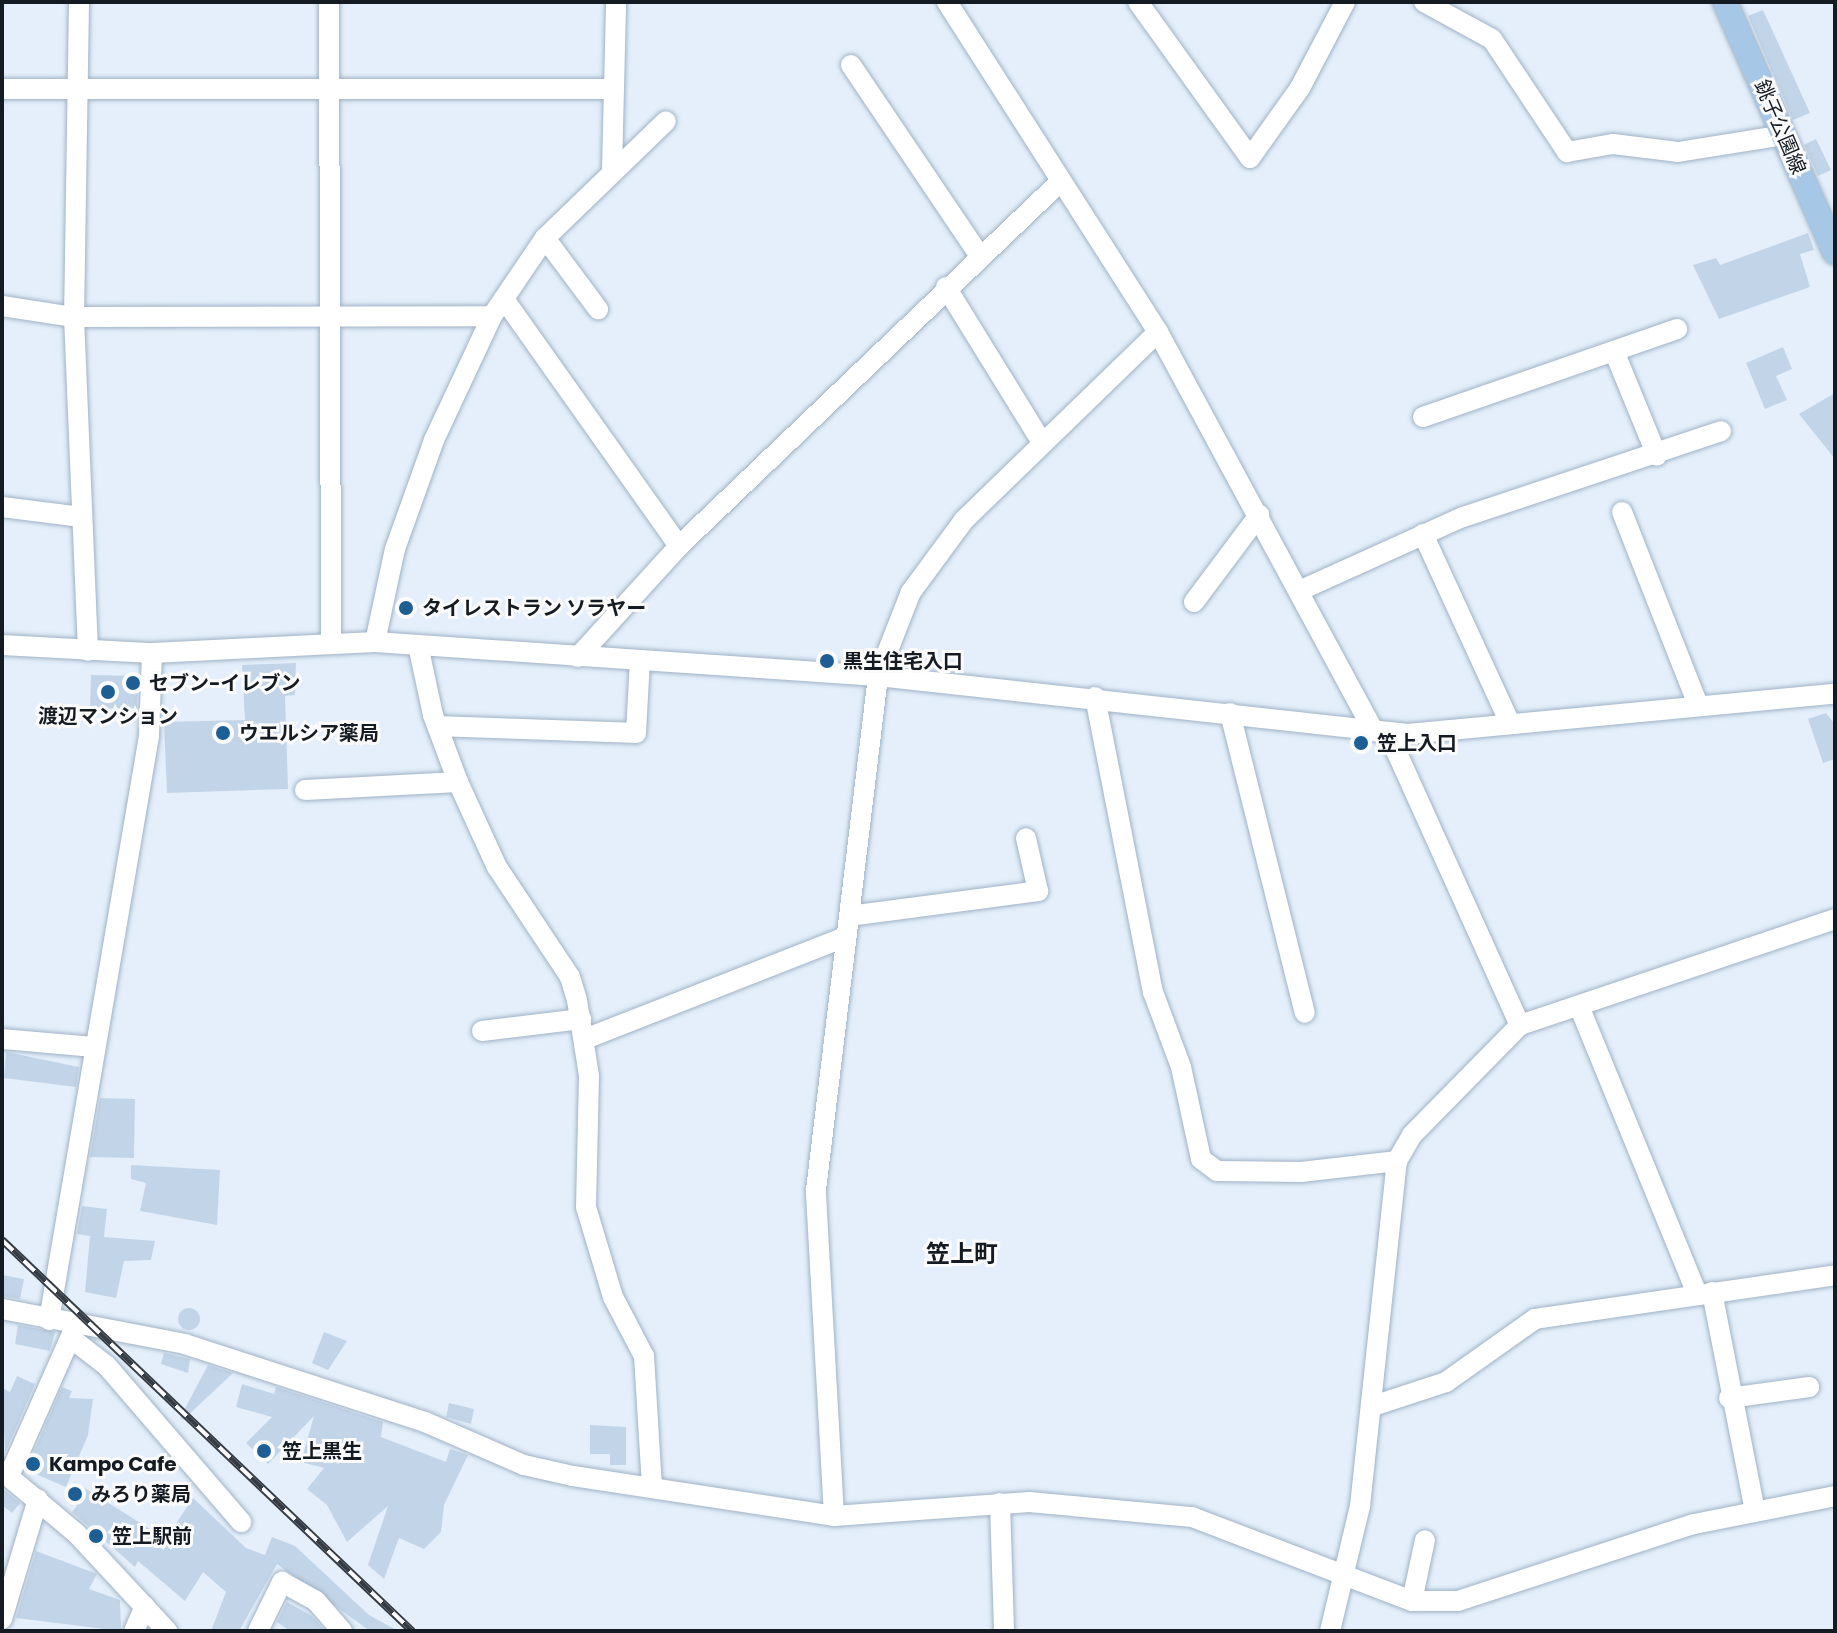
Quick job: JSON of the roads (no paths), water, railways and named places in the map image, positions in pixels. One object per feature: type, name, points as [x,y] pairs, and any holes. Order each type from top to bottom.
[{"type":"main road","name":"銚子公園線","points":[[1725,2],[1835,252]]},
{"type":"street","points":[[79,2],[74,317],[88,651]]},
{"type":"street","points":[[329,2],[331,641]]},
{"type":"street","points":[[612,170],[616,2]]},
{"type":"street","points":[[947,2],[1158,332],[1381,732],[1520,1025]]},
{"type":"street","points":[[1138,2],[1250,158],[1300,88],[1345,2]]},
{"type":"street","points":[[1424,2],[1492,39],[1567,152],[1613,144],[1678,152],[1784,135]]},
{"type":"street","points":[[851,65],[980,256]]},
{"type":"street","points":[[2,89],[77,93],[614,89]]},
{"type":"street","points":[[375,642],[395,549],[434,440],[498,308],[545,238],[666,121]]},
{"type":"street","points":[[578,657],[679,546],[946,287],[1061,181]]},
{"type":"street","points":[[545,238],[598,309]]},
{"type":"street","points":[[946,287],[1041,441]]},
{"type":"street","points":[[2,306],[74,317],[328,319],[498,308]]},
{"type":"street","points":[[498,308],[679,546]]},
{"type":"street","points":[[1423,417],[1677,329]]},
{"type":"street","points":[[834,1516],[816,1190],[878,676],[911,592],[964,520],[1041,441],[1158,332]]},
{"type":"street","points":[[1614,351],[1657,456]]},
{"type":"street","points":[[1301,590],[1423,534],[1657,456],[1721,431]]},
{"type":"street","points":[[2,507],[81,517]]},
{"type":"street","points":[[1622,512],[1698,705]]},
{"type":"street","points":[[1194,602],[1259,515]]},
{"type":"street","points":[[1423,534],[1510,723]]},
{"type":"street","points":[[2,645],[152,653],[331,641],[375,642],[878,676],[1095,697],[1381,732],[1835,694]]},
{"type":"street","points":[[418,645],[438,726],[458,782],[497,867],[570,977],[583,1029],[586,1207],[613,1297],[644,1356],[652,1486]]},
{"type":"street","points":[[49,1320],[93,1047],[149,736],[152,653]]},
{"type":"street","points":[[438,726],[636,733],[640,660]]},
{"type":"street","points":[[1095,697],[1153,992],[1181,1067],[1201,1159],[1217,1171],[1301,1172],[1397,1161]]},
{"type":"street","points":[[1230,713],[1305,1013]]},
{"type":"street","points":[[305,790],[458,782]]},
{"type":"street","points":[[849,916],[1038,891],[1026,838]]},
{"type":"street","points":[[1330,1631],[1373,1406],[1397,1161],[1412,1135],[1520,1025],[1835,919]]},
{"type":"street","points":[[482,1031],[583,1029],[845,937]]},
{"type":"street","points":[[1579,1006],[1704,1293],[1755,1512]]},
{"type":"street","points":[[2,1039],[93,1047]]},
{"type":"street","points":[[1373,1406],[1446,1382],[1535,1319],[1835,1275]]},
{"type":"street","points":[[2,1309],[49,1320],[73,1332],[107,1366],[241,1522]]},
{"type":"street","points":[[73,1332],[158,1338],[318,1385],[524,1465],[834,1516],[1000,1503],[1192,1517],[1343,1572],[1412,1601],[1458,1601],[1755,1512],[1835,1496]]},
{"type":"street","points":[[73,1332],[5,1473],[38,1499],[167,1631]]},
{"type":"street","points":[[1729,1398],[1809,1387]]},
{"type":"street","points":[[2,1619],[38,1499]]},
{"type":"street","points":[[1000,1503],[1004,1631]]},
{"type":"street","points":[[1412,1601],[1425,1540]]},
{"type":"street","points":[[258,1631],[282,1582],[316,1601],[342,1631]]},
{"type":"street","points":[[134,1631],[145,1606]]},
{"type":"railway","points":[[2,1240],[412,1631]]},
{"type":"place","name":"タイレストラン ソラヤー","points":[[406,608]]},
{"type":"place","name":"黒生住宅入口","points":[[827,661]]},
{"type":"place","name":"セブン-イレブン","points":[[133,683]]},
{"type":"place","name":"渡辺マンション","points":[[108,692]]},
{"type":"place","name":"ウエルシア薬局","points":[[223,733]]},
{"type":"place","name":"笠上入口","points":[[1361,743]]},
{"type":"place","name":"笠上黒生","points":[[264,1451]]},
{"type":"place","name":"Kampo Cafe","points":[[33,1464]]},
{"type":"place","name":"みろり薬局","points":[[75,1494]]},
{"type":"place","name":"笠上駅前","points":[[96,1536]]},
{"type":"district","name":"笠上町","points":[[962,1254]]}]
